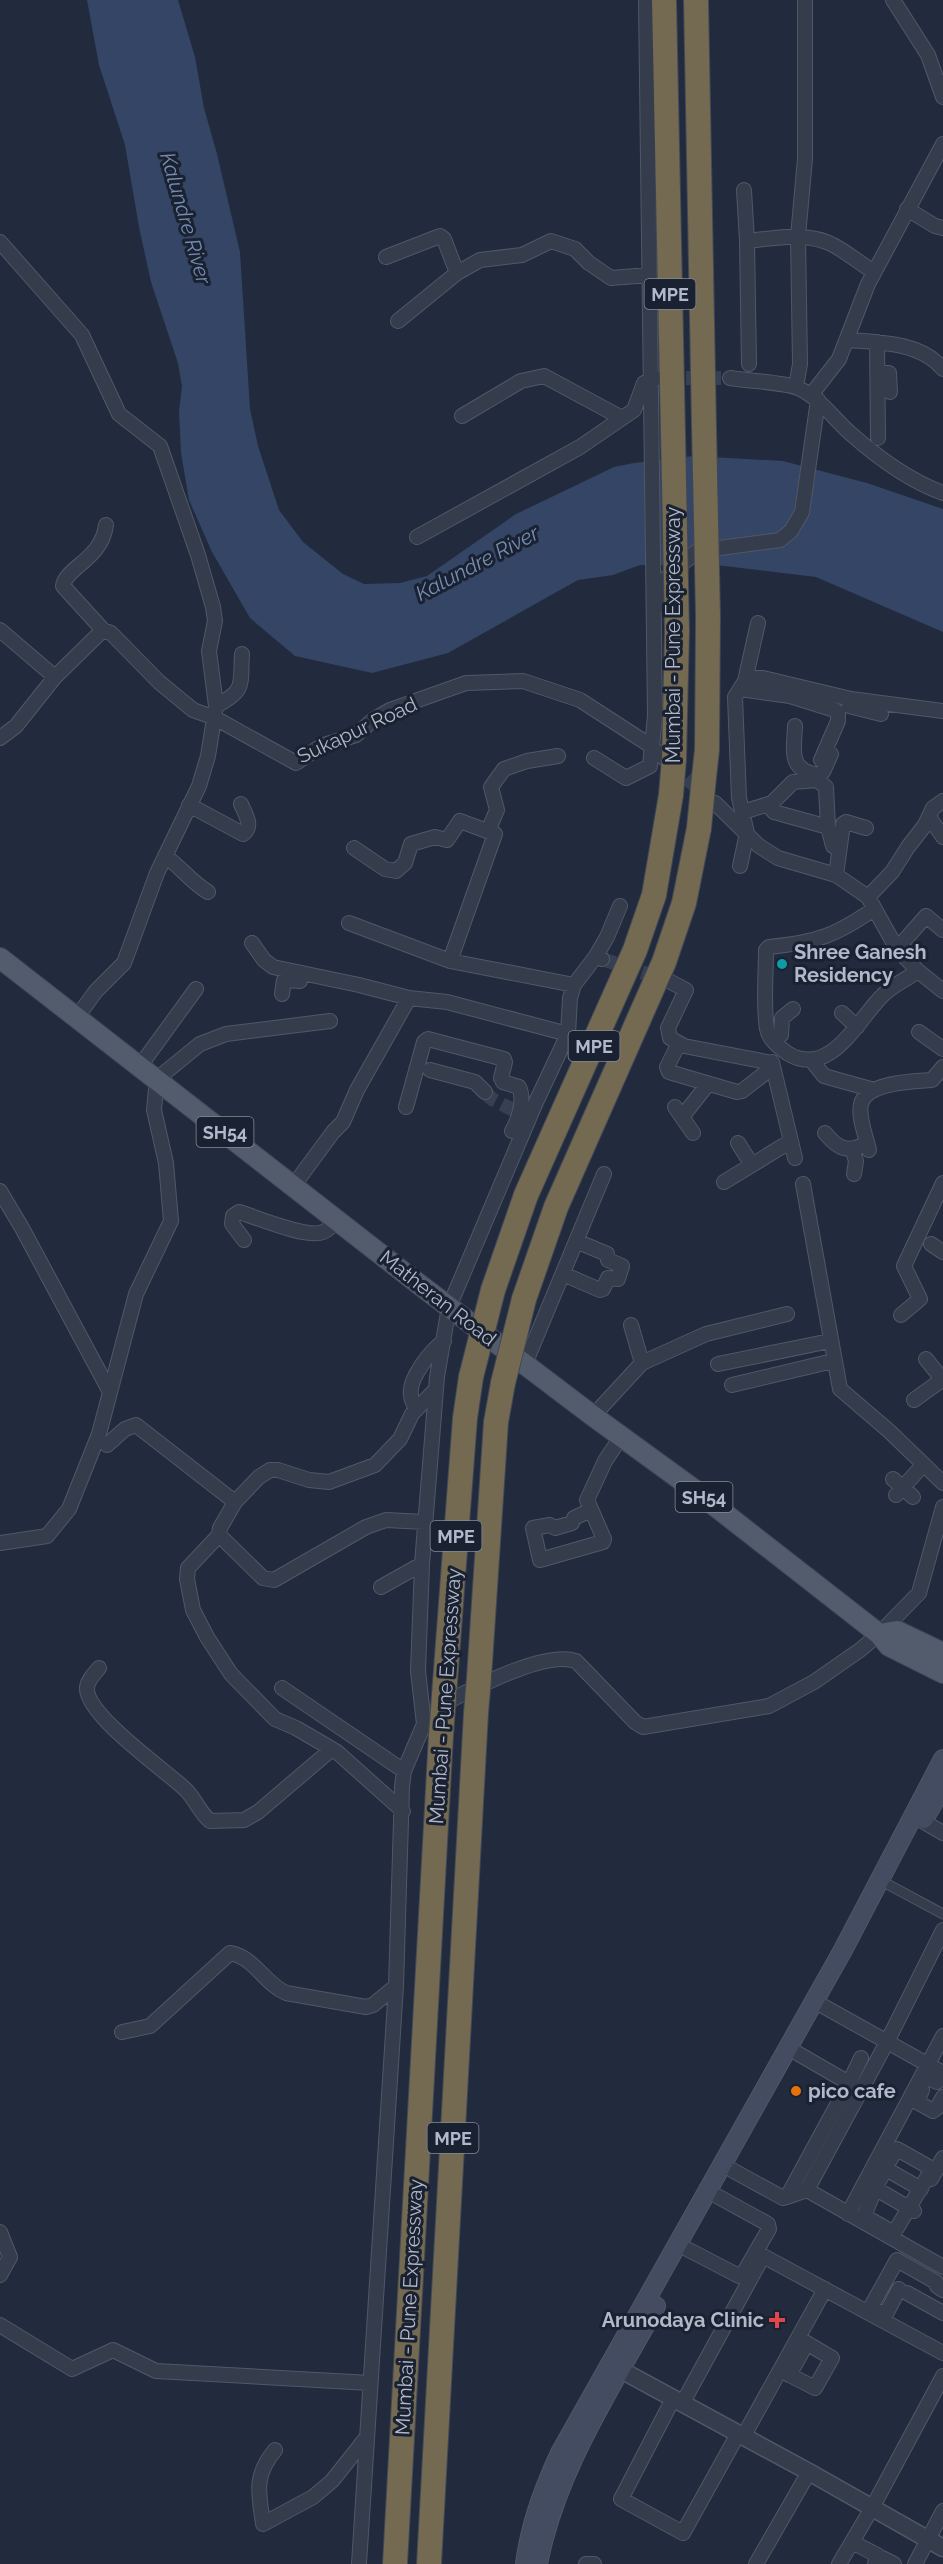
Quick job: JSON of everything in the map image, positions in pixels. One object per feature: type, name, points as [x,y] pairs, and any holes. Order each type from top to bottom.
[{"type":"highway","name":"Mumbai - Pune Expressway","points":[[395,2564],[441,1735],[465,1418],[471,1377],[493,1290],[526,1195],[635,950],[654,895],[671,795],[666,629],[673,433],[664,0]]},
{"type":"highway","name":"Mumbai - Pune Expressway","points":[[429,2564],[476,1713],[496,1422],[502,1383],[524,1299],[556,1207],[664,962],[684,903],[699,828],[707,726],[708,616],[696,0]]},
{"type":"main road","name":"Matheran Road","points":[[0,958],[449,1307],[692,1488],[879,1634],[889,1646],[943,1673]]},
{"type":"main road","points":[[879,1634],[897,1631],[943,1653]]},
{"type":"main road","points":[[538,2564],[545,2529],[567,2469],[615,2367],[732,2170],[797,2053],[819,2003],[889,1885],[943,1759]]},
{"type":"main road","points":[[525,2564],[532,2523],[545,2487],[819,2003],[918,1818],[943,1787]]},
{"type":"street","points":[[646,0],[649,275],[656,378],[651,416],[654,594],[666,629]]},
{"type":"street","points":[[796,387],[800,364],[798,236],[805,159],[804,0]]},
{"type":"street","points":[[900,2],[928,55],[943,97]]},
{"type":"street","points":[[594,758],[626,778],[650,766],[666,629],[666,578],[697,551],[780,540],[791,531],[802,512],[814,398],[839,359],[874,272],[943,144]]},
{"type":"street","points":[[744,190],[749,364]]},
{"type":"street","points":[[907,209],[934,226],[943,228]]},
{"type":"street","points":[[386,257],[440,236],[444,239],[457,273]]},
{"type":"street","points":[[747,241],[798,236],[822,240],[874,272]]},
{"type":"street","points":[[398,321],[457,273],[480,260],[522,255],[551,241],[575,249],[589,263],[611,278],[649,275]]},
{"type":"street","points":[[0,242],[82,335],[119,414],[160,446],[198,555],[215,621],[209,651],[218,705],[208,756],[199,786],[165,856],[124,963],[96,991],[77,1017]]},
{"type":"street","points":[[846,340],[902,346],[937,361],[943,369]]},
{"type":"street","points":[[877,342],[878,438]]},
{"type":"street","points":[[878,373],[889,373],[890,392]]},
{"type":"street","points":[[462,416],[521,381],[543,376],[622,418]]},
{"type":"street","points":[[417,537],[580,447],[634,410],[644,383],[656,378]]},
{"type":"street","points":[[730,378],[796,387],[814,398],[850,433],[879,456],[928,488],[943,493]]},
{"type":"street","points":[[106,525],[104,538],[98,548],[65,578],[63,586],[102,630],[111,633],[193,710],[218,705],[237,694],[242,654]]},
{"type":"street","points":[[740,866],[747,833],[739,798],[735,697],[743,685],[758,623]]},
{"type":"street","points":[[0,630],[55,677]]},
{"type":"street","points":[[0,738],[16,726],[55,677],[102,630]]},
{"type":"street","points":[[743,685],[753,678],[763,678],[850,702],[881,714]]},
{"type":"street","name":"Sukapur Road","points":[[218,705],[296,763],[321,746],[356,735],[373,720],[390,710],[466,683],[523,681],[580,700],[670,760]]},
{"type":"street","points":[[743,685],[836,710],[838,721],[821,760]]},
{"type":"street","points":[[850,702],[943,711]]},
{"type":"street","points":[[795,726],[796,764],[803,771],[818,775],[827,765],[850,702]]},
{"type":"street","points":[[488,831],[497,810],[492,787],[504,769],[527,761],[558,756]]},
{"type":"street","points":[[742,812],[768,805],[793,782],[817,780],[826,787],[828,827],[833,846]]},
{"type":"street","points":[[943,801],[933,808],[943,837]]},
{"type":"street","points":[[715,803],[759,846],[778,858],[836,875],[874,898],[897,949],[918,971],[943,991]]},
{"type":"street","points":[[189,806],[243,834],[248,829],[249,820],[241,804]]},
{"type":"street","points":[[768,805],[774,812],[828,827]]},
{"type":"street","points":[[918,971],[860,1014],[832,1051],[798,1059],[767,1031],[766,950],[769,946],[823,939],[874,898],[935,818]]},
{"type":"street","points":[[354,848],[385,869],[396,871],[405,863],[411,844],[435,837],[447,840],[460,820],[495,834],[450,961]]},
{"type":"street","points":[[836,875],[843,824],[846,822],[866,828]]},
{"type":"street","points":[[165,856],[179,866],[192,883],[208,892]]},
{"type":"street","points":[[512,1131],[568,1034],[570,998],[574,985],[599,957],[620,906]]},
{"type":"street","points":[[897,949],[926,916],[943,930]]},
{"type":"street","points":[[349,923],[450,961],[574,985]]},
{"type":"street","points":[[252,943],[273,968],[298,976],[409,998],[447,1002],[568,1034]]},
{"type":"street","points":[[282,994],[284,980],[298,976]]},
{"type":"street","points":[[321,980],[335,986]]},
{"type":"street","points":[[667,980],[686,990],[668,1028],[670,1038],[682,1045],[773,1065]]},
{"type":"street","points":[[140,1066],[196,989]]},
{"type":"street","points":[[294,1185],[343,1122],[357,1090],[409,998]]},
{"type":"street","points":[[793,1009],[782,1018],[773,1065],[795,1158]]},
{"type":"street","points":[[0,1544],[47,1536],[69,1509],[99,1434],[136,1294],[171,1221],[166,1163],[154,1110],[157,1079],[200,1044],[226,1035],[330,1021]]},
{"type":"street","points":[[919,1032],[943,1049]]},
{"type":"street","points":[[359,2564],[396,1986],[404,1772],[424,1724],[418,1671],[422,1564],[436,1389],[449,1307],[522,1114],[521,1090],[519,1087],[503,1082],[501,1078],[504,1059],[428,1039],[424,1042],[406,1107]]},
{"type":"street","points":[[682,1045],[676,1049],[667,1067],[669,1072],[737,1092],[742,1091],[773,1065]]},
{"type":"street","points":[[812,1055],[824,1076],[874,1090]]},
{"type":"street","points":[[825,1133],[846,1150],[853,1151],[868,1147],[861,1102],[881,1087],[932,1080],[943,1066]]},
{"type":"street","points":[[430,1070],[475,1082],[485,1092]]},
{"type":"street","points":[[693,1133],[679,1112],[708,1084]]},
{"type":"street","points":[[724,1182],[791,1141]]},
{"type":"street","points":[[738,1143],[752,1165]]},
{"type":"street","points":[[853,1151],[856,1161],[854,1174]]},
{"type":"street","points":[[525,1364],[604,1174]]},
{"type":"street","points":[[902,1315],[920,1299],[904,1266],[943,1183]]},
{"type":"street","points":[[803,1184],[833,1361],[840,1389],[889,1431],[943,1483]]},
{"type":"street","points":[[0,1191],[110,1392]]},
{"type":"street","points":[[244,1240],[232,1224],[233,1216],[239,1212],[263,1222],[311,1234],[322,1233],[338,1220]]},
{"type":"street","points":[[563,1274],[600,1290],[608,1278],[618,1279],[622,1268],[608,1260],[607,1254],[576,1241]]},
{"type":"street","points":[[931,1244],[943,1252]]},
{"type":"street","points":[[593,1416],[653,1362],[706,1334],[787,1314]]},
{"type":"street","points":[[631,1324],[653,1362]]},
{"type":"street","points":[[417,1409],[411,1396],[411,1389],[420,1368],[434,1348],[444,1341]]},
{"type":"street","points":[[718,1364],[830,1341]]},
{"type":"street","points":[[914,1400],[943,1379],[926,1359]]},
{"type":"street","points":[[732,1385],[833,1361]]},
{"type":"street","points":[[403,1811],[332,1749],[296,1728],[275,1719],[231,1674],[193,1610],[187,1579],[188,1568],[219,1535],[220,1528],[235,1502],[259,1477],[270,1470],[278,1470],[309,1480],[329,1482],[375,1465],[400,1439],[417,1409],[436,1389]]},
{"type":"street","points":[[107,1445],[126,1429],[136,1425],[235,1502]]},
{"type":"street","points":[[591,1510],[574,1518],[572,1523],[555,1528],[550,1525],[533,1528],[540,1560],[603,1542],[591,1510],[587,1500],[605,1461],[621,1437]]},
{"type":"street","points":[[901,1490],[923,1465]]},
{"type":"street","points":[[423,1714],[494,1678],[548,1660],[562,1658],[576,1661],[635,1722],[643,1727],[769,1706],[814,1682],[879,1634],[919,1593],[943,1506]]},
{"type":"street","points":[[219,1535],[262,1578],[274,1580],[366,1527],[386,1520],[425,1522]]},
{"type":"street","points":[[381,1587],[422,1564]]},
{"type":"street","points":[[99,1668],[89,1680],[86,1689],[96,1711],[186,1790],[199,1811],[210,1821],[228,1822],[244,1820],[251,1816],[332,1749]]},
{"type":"street","points":[[282,1688],[404,1772]]},
{"type":"street","points":[[918,1818],[943,1833]]},
{"type":"street","points":[[889,1885],[943,1914]]},
{"type":"street","points":[[787,2197],[855,2086],[887,2042],[943,1930]]},
{"type":"street","points":[[123,2032],[150,2026],[230,1953],[241,1955],[278,1989],[286,1993],[366,2007],[396,1986]]},
{"type":"street","points":[[819,2003],[935,2073]]},
{"type":"street","points":[[943,2036],[935,2073],[866,2199],[864,2216],[897,2241],[943,2267]]},
{"type":"street","points":[[797,2053],[855,2086]]},
{"type":"street","points":[[732,2170],[783,2198],[807,2190],[855,2086],[861,2058]]},
{"type":"street","points":[[935,2073],[916,2101],[938,2105]]},
{"type":"street","points":[[912,2210],[876,2189],[884,2164],[897,2149],[934,2170]]},
{"type":"street","points":[[807,2190],[848,2214],[896,2232],[912,2210],[921,2188],[943,2158]]},
{"type":"street","points":[[884,2164],[921,2188]]},
{"type":"street","points":[[897,2241],[934,2170]]},
{"type":"street","points":[[687,2249],[739,2276],[743,2274],[769,2229],[768,2224],[717,2196]]},
{"type":"street","points":[[848,2214],[866,2199]]},
{"type":"street","points":[[0,2232],[10,2257],[0,2275]]},
{"type":"street","points":[[825,2289],[803,2340],[784,2373],[741,2436],[683,2533],[621,2499],[763,2256],[869,2310],[943,2353]]},
{"type":"street","points":[[869,2310],[895,2261],[936,2282],[940,2288],[927,2303]]},
{"type":"street","points":[[869,2310],[886,2314],[903,2291],[943,2313]]},
{"type":"street","points":[[0,2325],[72,2369],[113,2350],[156,2371],[370,2383]]},
{"type":"street","points":[[784,2373],[815,2388],[832,2358],[803,2340]]},
{"type":"street","points":[[615,2367],[936,2544]]},
{"type":"street","points":[[838,2564],[872,2508],[943,2376]]},
{"type":"street","points":[[274,2450],[264,2463],[258,2484],[263,2524],[313,2497],[332,2481],[366,2438]]},
{"type":"street","points":[[756,2564],[809,2472]]},
{"type":"street","points":[[915,2564],[936,2544],[943,2511]]},
{"type":"street","points":[[852,2542],[877,2555],[877,2564]]},
{"type":"street","points":[[877,2564],[882,2558],[894,2564]]},
{"type":"street","points":[[586,2564],[594,2564]]},
{"type":"water","name":"Kalundre River","points":[[87,0],[178,0],[195,57],[204,108],[240,252],[250,409],[258,446],[279,510],[303,542],[343,574],[364,584],[400,583],[427,576],[516,514],[614,467],[693,456],[783,461],[867,483],[943,509],[943,632],[816,577],[716,565],[640,565],[613,575],[578,580],[448,653],[372,673],[295,656],[250,618],[212,552],[189,500],[181,453],[179,411],[182,386],[178,363],[151,282],[125,145],[99,65]]},
{"type":"tunnel","points":[[665,378],[730,378]]},
{"type":"tunnel","points":[[671,764],[704,794]]},
{"type":"tunnel","points":[[602,959],[663,979]]},
{"type":"tunnel","points":[[485,1092],[492,1099],[517,1112]]},
{"type":"place","name":"Shree Ganesh Residency","points":[[782,964]]},
{"type":"place","name":"pico cafe","points":[[796,2091]]},
{"type":"place","name":"Arunodaya Clinic","points":[[777,2320]]}]
